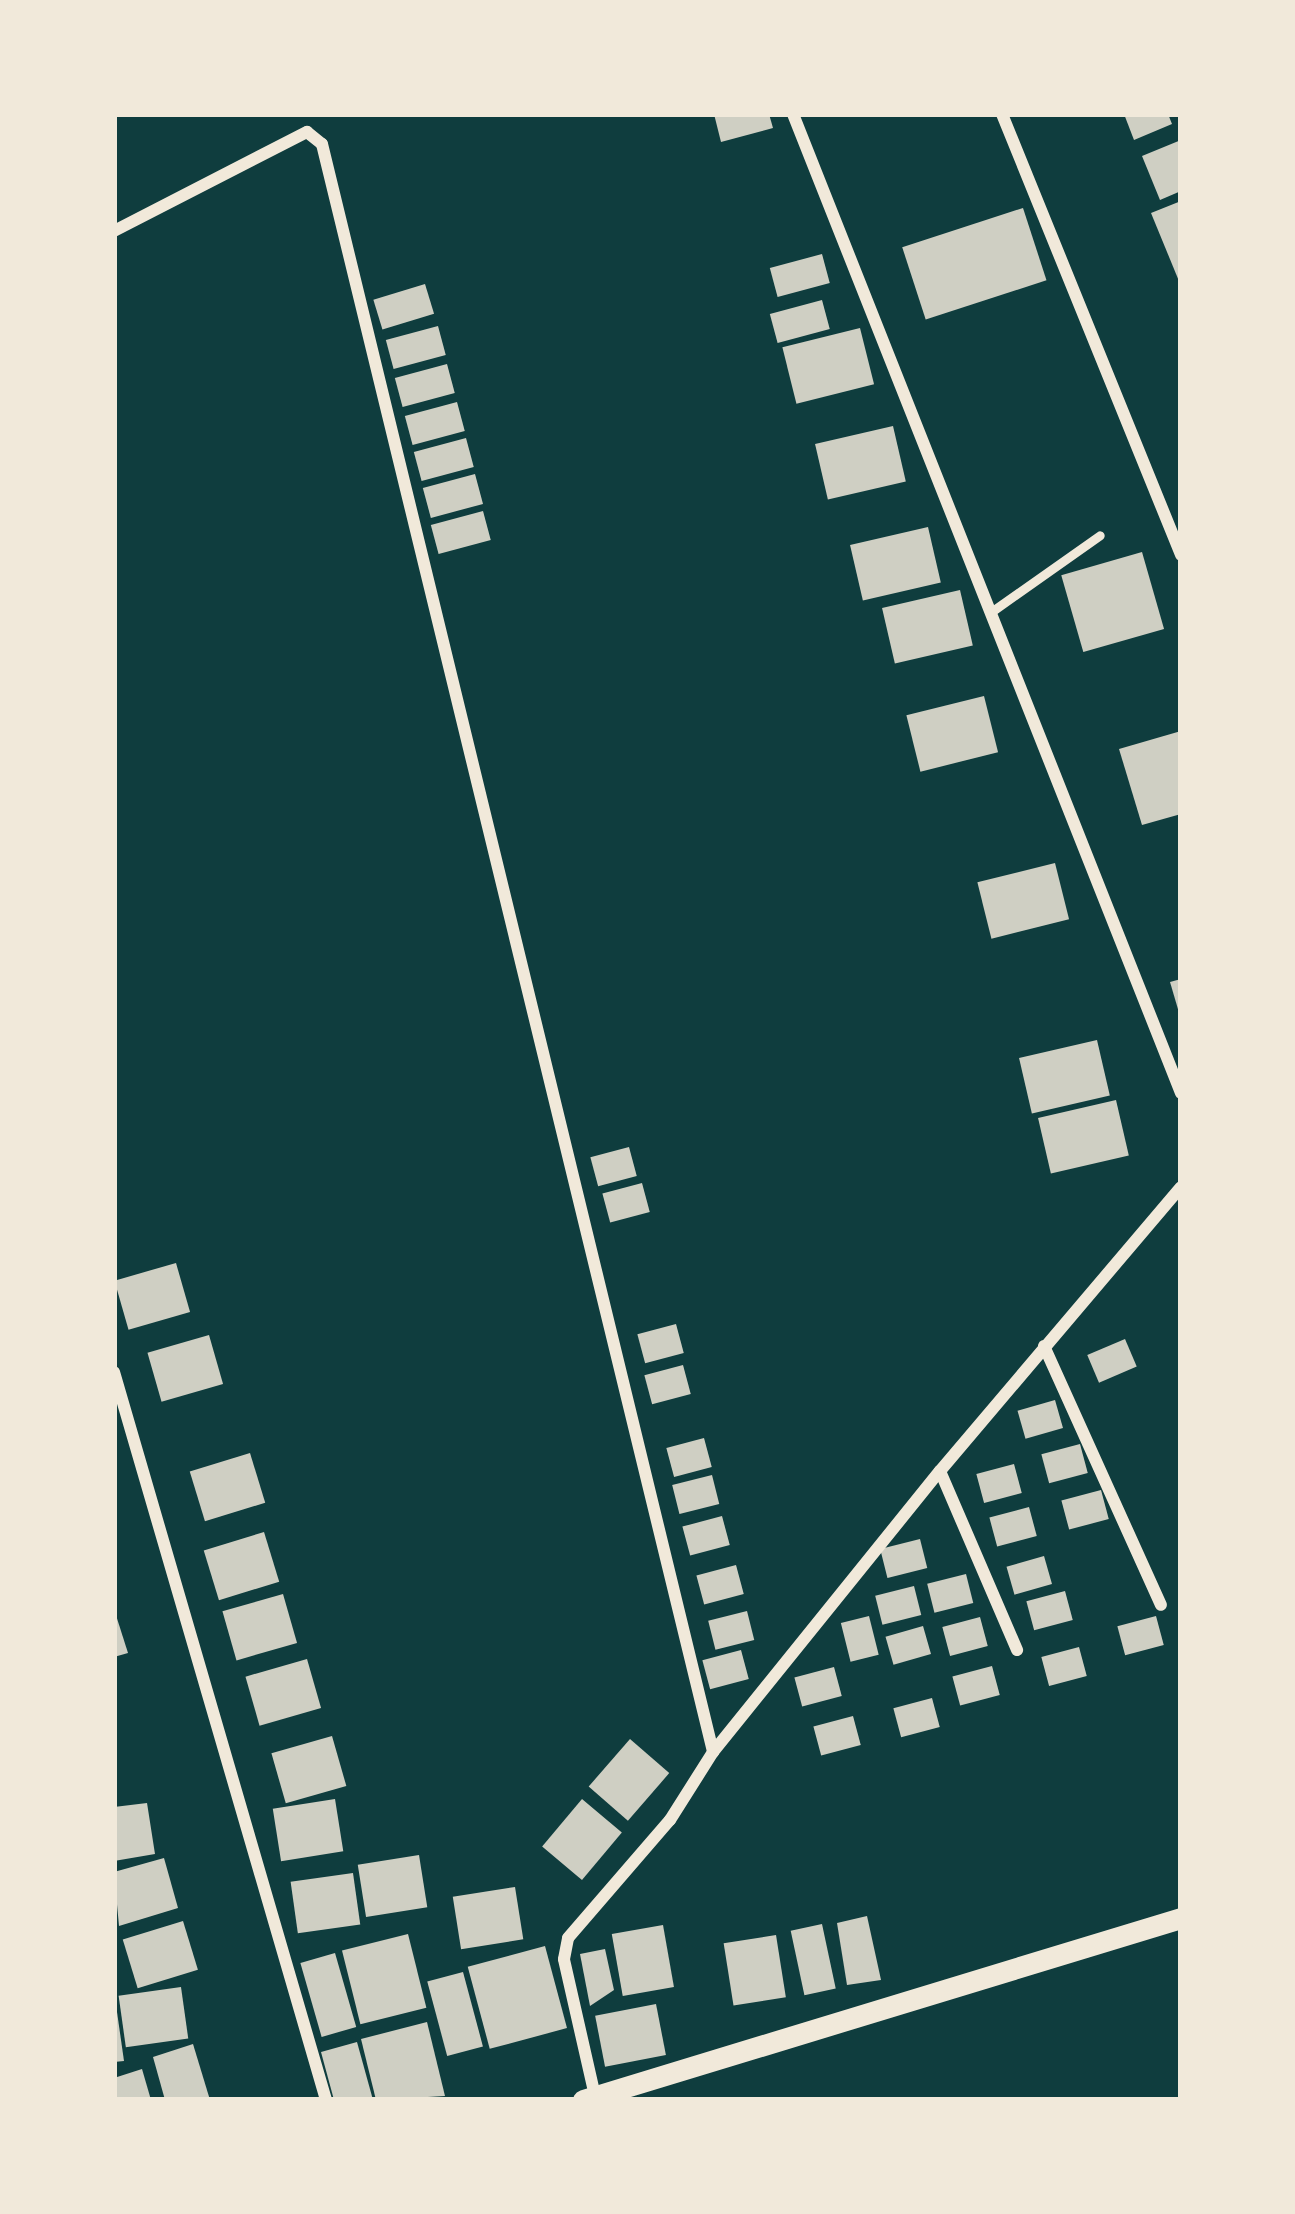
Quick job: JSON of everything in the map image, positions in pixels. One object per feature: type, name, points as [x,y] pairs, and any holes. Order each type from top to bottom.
[{"type":"street","points":[[793,114],[1181,1093]]},
{"type":"street","points":[[1002,114],[1181,555]]},
{"type":"street","points":[[114,231],[307,132],[322,144],[713,1752]]},
{"type":"street","points":[[1181,1187],[940,1471],[713,1752],[670,1820],[565,1946],[589,2098],[1181,1918]]},
{"type":"street","points":[[1044,1346],[1161,1605]]},
{"type":"street","points":[[114,1372],[326,2100]]},
{"type":"street","points":[[940,1471],[1017,1650]]},
{"type":"lane","points":[[991,612],[1100,535]]},
{"type":"building","points":[[714,114],[769,114],[773,128],[721,142]]},
{"type":"building","points":[[1124,114],[1168,114],[1172,124],[1134,140]]},
{"type":"building","points":[[1181,140],[1181,191],[1160,200],[1142,156]]},
{"type":"building","points":[[1181,201],[1181,286],[1151,213]]},
{"type":"building","points":[[1023,208],[1046,280],[926,320],[902,247]]},
{"type":"building","points":[[822,254],[830,283],[778,297],[770,268]]},
{"type":"building","points":[[425,284],[434,314],[382,329],[373,300]]},
{"type":"building","points":[[822,300],[830,329],[778,343],[770,314]]},
{"type":"building","points":[[438,326],[446,355],[394,369],[386,340]]},
{"type":"building","points":[[860,328],[874,384],[796,404],[782,347]]},
{"type":"building","points":[[447,364],[455,393],[403,407],[395,378]]},
{"type":"building","points":[[457,402],[465,431],[413,445],[405,416]]},
{"type":"building","points":[[893,426],[906,482],[828,500],[815,444]]},
{"type":"building","points":[[466,438],[474,467],[422,481],[414,452]]},
{"type":"building","points":[[475,474],[483,504],[431,518],[423,488]]},
{"type":"building","points":[[483,511],[491,540],[439,554],[431,525]]},
{"type":"building","points":[[928,527],[941,583],[863,601],[850,545]]},
{"type":"building","points":[[1142,552],[1164,629],[1083,652],[1061,575]]},
{"type":"building","points":[[960,590],[973,646],[895,664],[882,608]]},
{"type":"building","points":[[984,696],[998,752],[920,772],[906,715]]},
{"type":"building","points":[[1181,731],[1181,814],[1142,825],[1119,749]]},
{"type":"building","points":[[1055,863],[1069,919],[991,939],[977,882]]},
{"type":"building","points":[[1181,979],[1181,1016],[1180,1016],[1170,982]]},
{"type":"building","points":[[1097,1040],[1110,1096],[1032,1114],[1019,1058]]},
{"type":"building","points":[[1116,1100],[1129,1156],[1051,1174],[1038,1118]]},
{"type":"building","points":[[629,1147],[637,1176],[598,1186],[590,1157]]},
{"type":"building","points":[[642,1183],[650,1212],[610,1223],[602,1194]]},
{"type":"building","points":[[176,1263],[190,1312],[129,1330],[114,1281]]},
{"type":"building","points":[[676,1324],[684,1353],[645,1363],[637,1334]]},
{"type":"building","points":[[209,1335],[223,1384],[162,1402],[147,1353]]},
{"type":"building","points":[[1125,1339],[1137,1367],[1099,1383],[1087,1355]]},
{"type":"building","points":[[683,1365],[691,1394],[652,1404],[644,1375]]},
{"type":"building","points":[[1055,1400],[1063,1428],[1026,1439],[1018,1411]]},
{"type":"building","points":[[704,1438],[712,1467],[674,1477],[666,1448]]},
{"type":"building","points":[[1080,1444],[1088,1473],[1049,1483],[1041,1454]]},
{"type":"building","points":[[250,1453],[265,1503],[205,1521],[190,1471]]},
{"type":"building","points":[[1014,1464],[1022,1493],[984,1503],[976,1474]]},
{"type":"building","points":[[712,1475],[719,1504],[679,1514],[672,1485]]},
{"type":"building","points":[[1101,1490],[1109,1519],[1069,1530],[1061,1501]]},
{"type":"building","points":[[1029,1507],[1037,1536],[997,1547],[989,1518]]},
{"type":"building","points":[[722,1516],[730,1545],[690,1556],[682,1527]]},
{"type":"building","points":[[264,1532],[279,1582],[219,1600],[204,1550]]},
{"type":"building","points":[[920,1539],[927,1568],[887,1578],[880,1549]]},
{"type":"building","points":[[1044,1556],[1052,1584],[1015,1595],[1007,1567]]},
{"type":"building","points":[[736,1565],[744,1594],[704,1605],[696,1576]]},
{"type":"building","points":[[966,1574],[973,1603],[934,1613],[927,1584]]},
{"type":"building","points":[[914,1586],[921,1615],[882,1625],[875,1596]]},
{"type":"building","points":[[1065,1591],[1073,1620],[1034,1630],[1026,1601]]},
{"type":"building","points":[[283,1594],[297,1643],[236,1660],[222,1611]]},
{"type":"building","points":[[114,1609],[128,1653],[114,1657]]},
{"type":"building","points":[[747,1611],[754,1640],[715,1650],[708,1621]]},
{"type":"building","points":[[869,1616],[879,1655],[851,1662],[841,1623]]},
{"type":"building","points":[[1156,1616],[1164,1645],[1125,1655],[1117,1626]]},
{"type":"building","points":[[980,1617],[988,1646],[950,1656],[942,1627]]},
{"type":"building","points":[[923,1626],[931,1654],[894,1665],[886,1637]]},
{"type":"building","points":[[1079,1647],[1087,1676],[1049,1686],[1041,1657]]},
{"type":"building","points":[[741,1650],[749,1679],[710,1689],[702,1660]]},
{"type":"building","points":[[307,1659],[321,1708],[260,1726],[245,1677]]},
{"type":"building","points":[[992,1666],[1000,1695],[960,1706],[952,1677]]},
{"type":"building","points":[[834,1667],[842,1696],[802,1707],[794,1678]]},
{"type":"building","points":[[932,1698],[940,1727],[901,1737],[893,1708]]},
{"type":"building","points":[[853,1716],[861,1745],[821,1756],[813,1727]]},
{"type":"building","points":[[332,1736],[346,1786],[286,1803],[271,1753]]},
{"type":"building","points":[[630,1739],[669,1773],[628,1821],[589,1787]]},
{"type":"building","points":[[335,1799],[343,1851],[281,1861],[273,1809]]},
{"type":"building","points":[[582,1799],[622,1832],[582,1880],[542,1846]]},
{"type":"building","points":[[147,1803],[155,1854],[114,1861],[114,1807]]},
{"type":"building","points":[[419,1855],[427,1907],[366,1917],[358,1865]]},
{"type":"building","points":[[164,1858],[178,1908],[119,1926],[114,1872]]},
{"type":"building","points":[[353,1873],[360,1924],[298,1933],[291,1882]]},
{"type":"building","points":[[515,1887],[523,1939],[461,1949],[453,1897]]},
{"type":"building","points":[[867,1916],[881,1980],[847,1985],[837,1923]]},
{"type":"building","points":[[183,1921],[198,1970],[138,1988],[123,1939]]},
{"type":"building","points":[[822,1924],[836,1989],[804,1995],[791,1931]]},
{"type":"building","points":[[663,1925],[674,1987],[623,1996],[612,1934]]},
{"type":"building","points":[[408,1934],[426,2008],[360,2024],[342,1950]]},
{"type":"building","points":[[776,1935],[786,1997],[734,2006],[724,1943]]},
{"type":"building","points":[[545,1946],[567,2028],[490,2049],[468,1967]]},
{"type":"building","points":[[605,1949],[614,1990],[590,2006],[580,1954]]},
{"type":"building","points":[[335,1953],[356,2027],[322,2037],[300,1963]]},
{"type":"building","points":[[463,1972],[483,2046],[447,2056],[427,1982]]},
{"type":"building","points":[[181,1987],[188,2038],[126,2047],[119,1996]]},
{"type":"building","points":[[656,2004],[666,2055],[605,2067],[595,2016]]},
{"type":"building","points":[[114,2013],[124,2061],[114,2062]]},
{"type":"building","points":[[427,2022],[445,2096],[376,2100],[361,2039]]},
{"type":"building","points":[[357,2042],[373,2100],[334,2100],[321,2052]]},
{"type":"building","points":[[193,2044],[210,2100],[165,2100],[153,2057]]},
{"type":"building","points":[[142,2069],[151,2100],[114,2100],[114,2078]]}]
